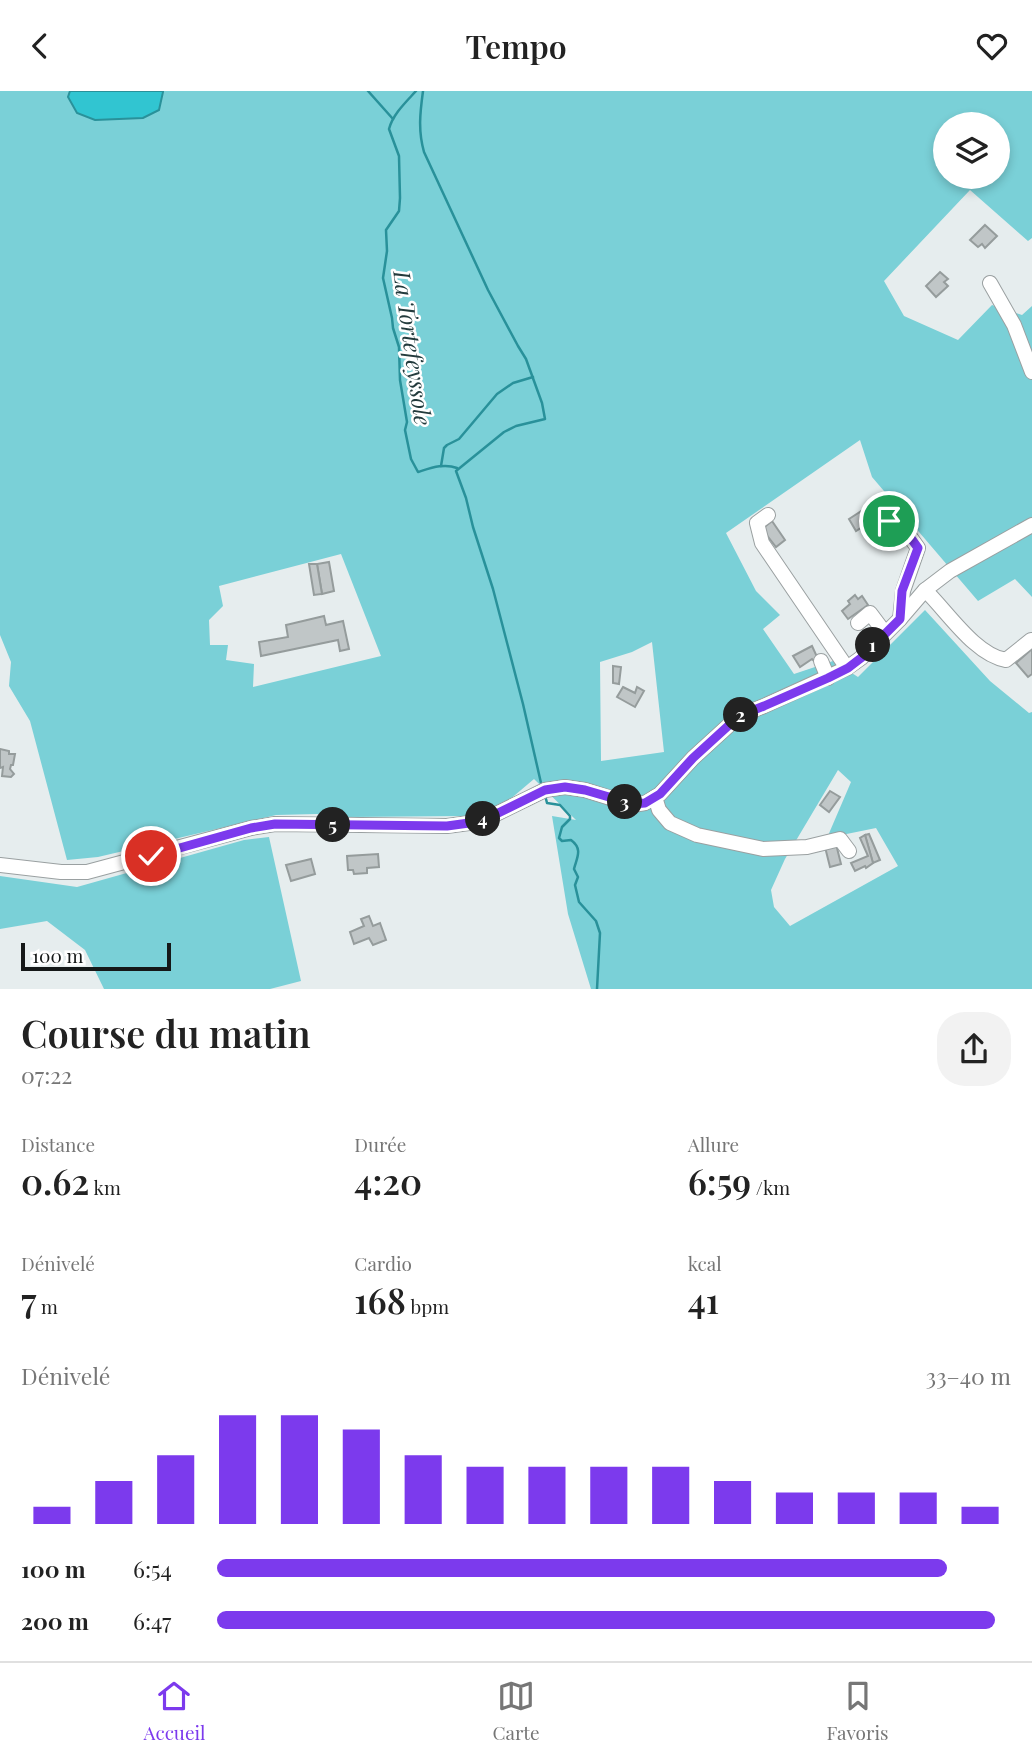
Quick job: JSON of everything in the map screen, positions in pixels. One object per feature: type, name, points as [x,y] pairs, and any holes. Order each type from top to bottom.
[{"type":"street","points":[[990,283],[1014,325],[1032,372]]},
{"type":"street","points":[[768,515],[757,523],[762,543],[848,668]]},
{"type":"street","points":[[874,532],[889,521],[905,530],[918,548],[902,591],[900,619]]},
{"type":"street","points":[[0,865],[87,872],[275,824],[447,826],[469,823],[490,817],[545,790],[565,787],[633,804],[645,803],[660,794],[693,758],[739,716],[848,668],[900,619],[925,590],[950,571],[1032,525]]},
{"type":"street","points":[[925,590],[969,638],[997,658],[1006,660],[1031,640]]},
{"type":"street","points":[[858,623],[870,613],[885,633]]},
{"type":"street","points":[[821,661],[828,678]]},
{"type":"street","points":[[655,797],[659,810],[670,823],[697,835],[763,849],[807,847],[841,839],[849,851]]},
{"type":"shaded area","points":[[0,91],[1032,91],[1032,238],[1028,241],[970,190],[884,281],[904,316],[958,340],[992,305],[1022,315],[1032,306],[1032,597],[1015,579],[978,601],[872,477],[860,440],[726,533],[756,591],[780,615],[763,629],[794,674],[833,661],[858,677],[925,610],[990,681],[1029,713],[1032,712],[1032,989],[591,989],[568,914],[552,816],[576,820],[534,779],[497,807],[465,816],[276,815],[98,857],[67,860],[30,721],[9,686],[11,662],[0,635]],"holes":[[[341,554],[381,656],[253,687],[254,664],[226,660],[228,645],[210,645],[209,620],[223,606],[219,586]],[[652,642],[664,752],[601,761],[600,662],[632,652]],[[838,770],[851,782],[827,838],[876,828],[898,866],[790,926],[774,907],[771,890],[785,859]]]},
{"type":"shaded area","points":[[70,91],[163,92],[159,110],[143,118],[95,120],[77,113],[68,97]]},
{"type":"shaded area","points":[[269,837],[301,981],[270,989],[104,989],[85,950],[47,921],[0,929],[0,876],[77,887],[244,840]]},
{"type":"building","points":[[985,225],[997,236],[985,248],[982,244],[978,247],[970,240]]},
{"type":"building","points":[[940,272],[948,279],[944,282],[948,286],[936,297],[926,286]]},
{"type":"building","points":[[863,510],[870,522],[856,531],[849,519]]},
{"type":"building","points":[[772,521],[785,540],[776,547],[762,529]]},
{"type":"building","points":[[329,562],[334,591],[322,594],[317,564]]},
{"type":"building","points":[[309,564],[317,564],[322,594],[314,595]]},
{"type":"building","points":[[855,595],[858,599],[862,596],[868,605],[848,619],[842,611]]},
{"type":"building","points":[[324,616],[326,625],[343,621],[349,649],[340,651],[338,640],[261,656],[259,642],[288,637],[286,625]]},
{"type":"building","points":[[812,646],[818,659],[812,659],[800,667],[793,656]]},
{"type":"building","points":[[1032,649],[1032,674],[1028,677],[1016,663]]},
{"type":"building","points":[[613,666],[621,667],[619,684],[613,683]]},
{"type":"building","points":[[623,687],[635,693],[637,687],[644,691],[635,707],[617,697]]},
{"type":"building","points":[[0,749],[15,754],[10,769],[14,774],[11,777],[2,776]]},
{"type":"building","points":[[830,791],[840,797],[829,812],[820,805]]},
{"type":"building","points":[[869,834],[880,860],[873,863],[865,835]]},
{"type":"building","points":[[865,835],[873,863],[855,871],[851,863],[868,856],[860,838]]},
{"type":"building","points":[[836,844],[841,864],[830,867],[825,847]]},
{"type":"building","points":[[378,854],[379,867],[367,868],[367,873],[354,874],[353,870],[348,870],[347,856]]},
{"type":"building","points":[[311,859],[315,874],[291,881],[286,865]]},
{"type":"building","points":[[369,916],[373,926],[380,923],[386,940],[373,945],[369,938],[354,944],[350,932],[364,926],[361,919]]},
{"type":"waterway","points":[[368,91],[393,119]]},
{"type":"waterway","name":"La Tortefeyssole","points":[[416,91],[397,113],[389,129],[399,156],[400,198],[399,211],[386,230],[387,251],[383,278],[399,347],[400,380],[407,422],[405,430],[411,459],[418,472],[442,466],[457,468]]},
{"type":"waterway","name":"La Tortefeyssole","points":[[423,91],[420,122],[424,152],[488,290],[526,359],[545,419],[504,432],[456,471],[493,589],[541,783]]},
{"type":"waterway","name":"La Tortefeyssole","points":[[441,466],[444,448],[459,439],[497,394],[513,383],[533,377]]},
{"type":"waterway","name":"La Tortefeyssole","points":[[546,799],[547,803],[560,805],[570,816],[562,827],[559,838],[562,841],[571,840],[577,847],[574,869],[578,877],[575,885],[579,902],[596,921],[600,933],[597,989]]},
{"type":"route","points":[[151,856],[251,828],[275,824],[447,826],[469,823],[490,817],[545,790],[565,787],[633,804],[645,803],[660,794],[693,758],[739,716],[848,668],[900,619],[902,591],[918,548],[905,530],[889,521]]}]
